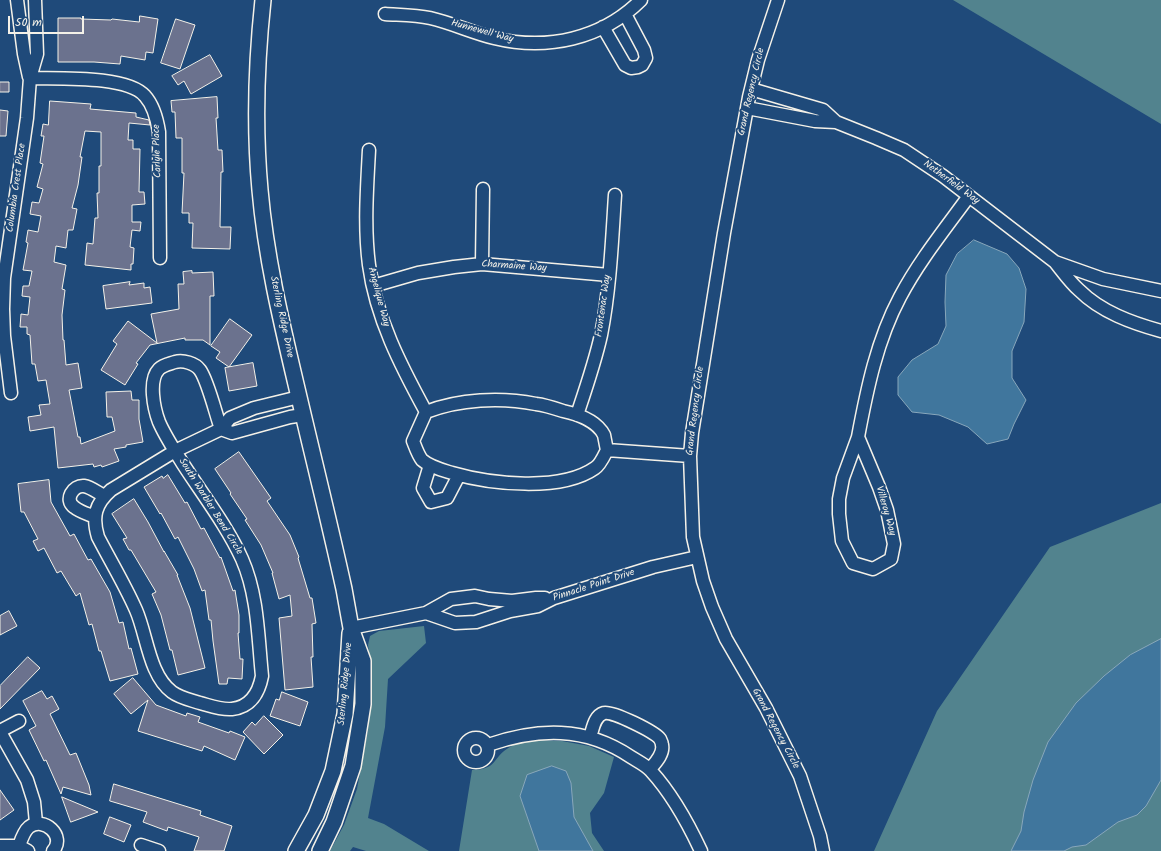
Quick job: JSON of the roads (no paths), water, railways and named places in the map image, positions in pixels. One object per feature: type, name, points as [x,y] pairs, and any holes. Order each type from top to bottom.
[{"type":"street","name":"Columbia Crest Place","points":[[17,0],[24,54],[30,78]]},
{"type":"street","name":"Columbia Crest Place","points":[[11,393],[4,336],[4,278],[27,118],[30,78],[37,54],[35,0]]},
{"type":"street","name":"Sterling Ridge Drive","points":[[263,0],[258,47],[256,98],[260,191],[269,263],[284,335],[344,589],[351,628],[363,661],[363,704],[353,766],[334,822],[320,851]]},
{"type":"street","name":"Hunnewell Way","points":[[385,14],[431,18],[495,38],[533,44],[576,38],[603,27],[625,14],[641,0]]},
{"type":"street","name":"Grand Regency Circle","points":[[778,0],[758,60],[751,88],[702,368],[690,456],[693,537],[697,557],[712,607],[726,640],[766,708],[800,776],[820,836],[823,851]]},
{"type":"street","points":[[603,27],[625,65],[631,68],[638,67],[644,62],[645,54],[625,14]]},
{"type":"street","name":"Carlyle Place","points":[[30,78],[107,81],[125,84],[144,94],[152,105],[159,132],[160,258]]},
{"type":"street","name":"Netherfield Way","points":[[751,88],[823,110],[836,122]]},
{"type":"street","name":"Netherfield Way","points":[[747,108],[815,121],[836,122],[904,150],[943,176],[1055,262],[1079,290],[1098,305],[1111,313],[1146,327],[1161,331]]},
{"type":"street","name":"Angelique Way","points":[[369,150],[366,218],[369,265],[373,286],[388,336],[398,359],[426,412]]},
{"type":"street","points":[[482,264],[483,189]]},
{"type":"street","name":"Frontenac Way","points":[[577,415],[601,336],[609,275],[615,194]]},
{"type":"street","name":"Villeroy Way","points":[[858,437],[887,510],[894,544],[890,559],[873,569],[853,563],[842,541],[839,499],[843,478],[858,437],[870,375],[882,339],[900,297],[926,255],[969,196]]},
{"type":"street","name":"Netherfield Way","points":[[1055,262],[1103,279],[1161,291]]},
{"type":"street","name":"Charmaine Way","points":[[373,286],[418,273],[482,264],[609,275]]},
{"type":"street","name":"South Warbler Bend Circle","points":[[175,452],[120,484],[99,506],[95,527],[98,538],[132,600],[157,674],[164,685],[181,697],[222,709],[238,708],[248,703],[254,696],[260,687],[262,676],[254,600],[251,586],[242,560],[230,536],[175,452],[159,422],[152,393],[153,379],[158,370],[164,365],[178,361],[188,362],[199,369],[206,384],[221,430]]},
{"type":"street","points":[[175,452],[221,430],[230,418],[236,415],[254,408],[299,397]]},
{"type":"street","points":[[507,401],[537,404],[577,415],[593,422],[603,434],[607,450],[597,468],[580,476],[562,480],[523,484],[485,481],[459,475],[430,465],[421,459],[413,440],[426,412],[437,408],[470,402],[507,401]]},
{"type":"street","points":[[221,430],[232,433],[290,417],[303,415]]},
{"type":"street","points":[[607,450],[690,456]]},
{"type":"street","points":[[430,465],[423,488],[431,502],[447,498],[459,475]]},
{"type":"street","name":"Pinnacle Point Drive","points":[[426,613],[455,623],[476,622],[510,611],[538,606],[554,598],[653,567],[697,557]]},
{"type":"street","points":[[351,628],[426,613],[451,598],[475,596],[512,601],[536,598],[554,598]]},
{"type":"street","points":[[489,599],[492,616]]},
{"type":"street","name":"Sterling Ridge Drive","points":[[296,851],[316,815],[333,771],[345,714],[351,628]]},
{"type":"street","points":[[590,737],[597,718],[604,713],[612,713],[636,724],[659,738],[662,746],[661,754],[650,769]]},
{"type":"street","points":[[20,721],[0,731],[27,780],[34,802],[36,823]]},
{"type":"street","points":[[488,745],[508,738],[532,733],[562,733],[590,737],[622,751],[650,769],[669,793],[693,833],[701,851]]},
{"type":"street","points":[[0,846],[23,849],[28,828],[36,823],[46,824],[54,830],[57,839],[56,848],[53,851]]},
{"type":"street","points":[[142,845],[159,851]]},
{"type":"water","points":[[974,240],[1007,254],[1019,268],[1026,289],[1024,322],[1012,351],[1012,378],[1026,400],[1008,439],[987,444],[968,427],[939,415],[912,412],[898,395],[898,377],[912,360],[938,344],[946,326],[946,275],[957,254]]},
{"type":"water","points":[[1161,639],[1161,780],[1146,806],[1137,815],[1118,822],[1086,845],[1072,847],[1064,851],[1011,851],[1021,831],[1024,812],[1033,780],[1048,742],[1076,703],[1104,676],[1130,655]]},
{"type":"water","points":[[552,766],[566,771],[571,783],[574,817],[593,851],[539,851],[520,796],[527,775]]}]
